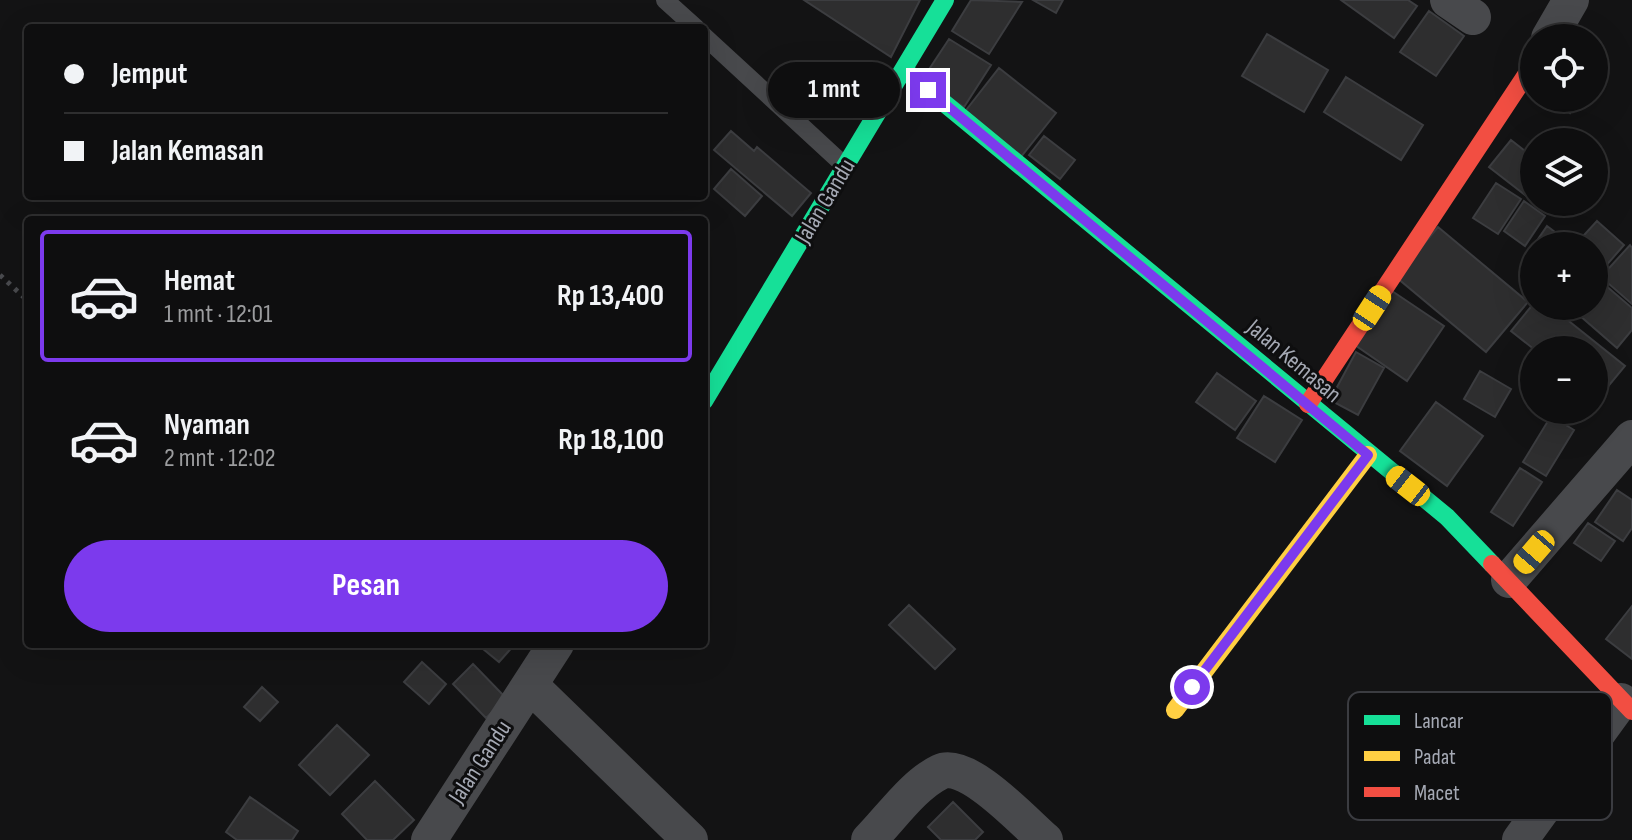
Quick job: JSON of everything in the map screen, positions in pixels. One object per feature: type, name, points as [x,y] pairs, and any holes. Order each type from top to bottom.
[{"type":"street","name":"Jalan Gandu","points":[[708,394],[945,0]]},
{"type":"street","points":[[1557,24],[1571,0]]},
{"type":"street","name":"Jalan Kemasan","points":[[904,70],[1447,517],[1627,706]]},
{"type":"street","points":[[1308,404],[1520,84]]},
{"type":"street","points":[[1509,580],[1632,438]]},
{"type":"street","points":[[1175,710],[1368,455]]},
{"type":"street","name":"Jalan Gandu","points":[[429,840],[553,648]]},
{"type":"street","points":[[530,685],[690,840]]},
{"type":"street","points":[[1612,725],[1627,706]]},
{"type":"street","points":[[869,840],[927,781],[943,770],[973,778],[1045,840]]},
{"type":"street","points":[[1520,840],[1536,820]]},
{"type":"lane","points":[[665,0],[692,24]]},
{"type":"lane","points":[[708,40],[846,167]]},
{"type":"path","points":[[0,275],[24,297]]},
{"type":"building","points":[[804,0],[920,0],[891,57]]},
{"type":"building","points":[[971,0],[1022,2],[989,54],[952,31]]},
{"type":"building","points":[[1033,0],[1063,0],[1056,13]]},
{"type":"building","points":[[1341,0],[1408,0],[1417,6],[1394,38]]},
{"type":"building","points":[[1429,11],[1464,36],[1436,76],[1400,52]]},
{"type":"building","points":[[1267,34],[1328,70],[1304,112],[1242,76]]},
{"type":"building","points":[[949,39],[991,65],[964,107],[922,80]]},
{"type":"building","points":[[999,68],[1056,113],[1020,158],[963,114]]},
{"type":"building","points":[[1346,77],[1423,125],[1401,160],[1324,112]]},
{"type":"building","points":[[731,131],[754,151],[757,147],[811,193],[792,216],[714,150]]},
{"type":"building","points":[[1044,136],[1075,160],[1060,179],[1029,155]]},
{"type":"building","points":[[1511,140],[1520,147],[1520,191],[1489,167]]},
{"type":"building","points":[[731,169],[762,196],[745,216],[714,189]]},
{"type":"building","points":[[1496,183],[1520,198],[1498,234],[1473,218]]},
{"type":"building","points":[[1520,207],[1520,216],[1545,216],[1534,232],[1520,232],[1520,242],[1504,231]]},
{"type":"building","points":[[1597,221],[1624,245],[1608,263],[1608,232],[1587,232]]},
{"type":"building","points":[[1438,227],[1520,295],[1520,312],[1486,352],[1396,277]]},
{"type":"building","points":[[1630,245],[1632,304],[1608,283],[1608,269]]},
{"type":"building","points":[[1608,287],[1632,308],[1632,330],[1617,348],[1608,340],[1608,336],[1603,336],[1585,320],[1608,320]]},
{"type":"building","points":[[1389,289],[1444,326],[1407,381],[1352,343]]},
{"type":"building","points":[[1520,320],[1568,320],[1588,336],[1520,338],[1511,331]]},
{"type":"building","points":[[1356,352],[1384,368],[1358,415],[1330,400]]},
{"type":"building","points":[[1608,352],[1625,366],[1608,387]]},
{"type":"building","points":[[1480,371],[1511,389],[1495,417],[1464,399]]},
{"type":"building","points":[[1217,373],[1256,401],[1235,430],[1196,402]]},
{"type":"building","points":[[1264,396],[1302,420],[1275,462],[1237,438]]},
{"type":"building","points":[[1436,402],[1483,436],[1447,486],[1400,451]]},
{"type":"building","points":[[1546,424],[1564,424],[1574,430],[1546,476],[1523,462]]},
{"type":"building","points":[[1520,468],[1542,482],[1513,526],[1491,512]]},
{"type":"building","points":[[1617,490],[1632,500],[1632,528],[1623,541],[1595,522]]},
{"type":"building","points":[[1588,523],[1615,541],[1601,561],[1574,543]]},
{"type":"building","points":[[909,605],[955,649],[935,669],[889,625]]},
{"type":"building","points":[[1632,606],[1632,659],[1606,639]]},
{"type":"building","points":[[482,648],[511,648],[499,662]]},
{"type":"building","points":[[422,662],[446,684],[429,704],[404,682]]},
{"type":"building","points":[[473,664],[506,698],[486,718],[453,684]]},
{"type":"building","points":[[262,687],[278,702],[260,721],[244,707]]},
{"type":"building","points":[[337,725],[369,755],[330,795],[299,765]]},
{"type":"building","points":[[375,781],[414,820],[393,840],[367,840],[342,814]]},
{"type":"building","points":[[250,797],[298,831],[292,840],[237,840],[226,832]]},
{"type":"building","points":[[953,802],[983,832],[975,840],[941,840],[928,827]]},
{"type":"traffic: fast","points":[[708,394],[945,0]]},
{"type":"traffic: fast","points":[[904,70],[1447,517],[1492,564]]},
{"type":"traffic: slow","points":[[1175,710],[1368,455]]},
{"type":"traffic: jam","points":[[1308,404],[1520,84]]},
{"type":"traffic: jam","points":[[1492,564],[1632,711]]},
{"type":"route","points":[[928,90],[1368,455],[1192,687]]}]
